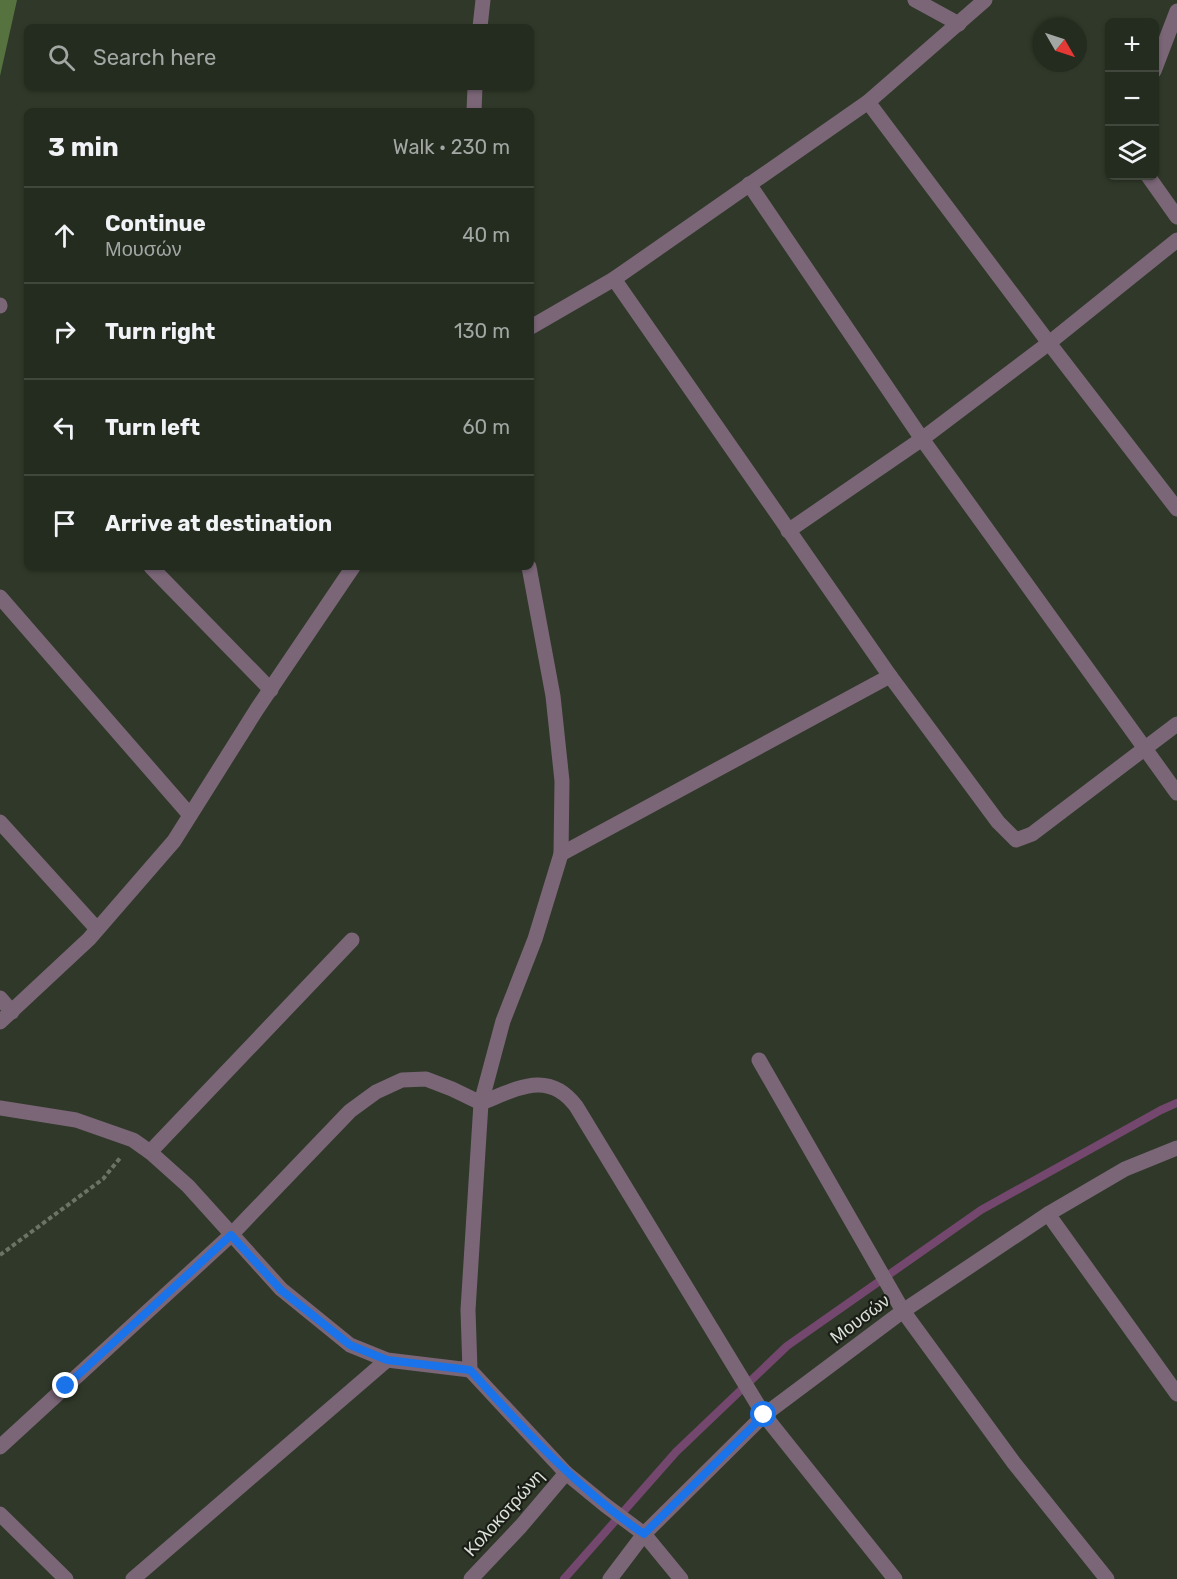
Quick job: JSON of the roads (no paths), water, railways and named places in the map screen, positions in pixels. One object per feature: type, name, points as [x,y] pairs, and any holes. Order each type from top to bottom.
[{"type":"street","points":[[480,24],[483,0]]},
{"type":"street","points":[[915,0],[959,24]]},
{"type":"street","points":[[534,325],[614,279],[868,102],[985,0]]},
{"type":"street","points":[[1159,60],[1177,11]]},
{"type":"street","points":[[474,108],[475,90]]},
{"type":"street","points":[[868,102],[1177,509]]},
{"type":"street","points":[[1151,180],[1177,217]]},
{"type":"street","points":[[749,184],[922,439],[1177,793]]},
{"type":"street","points":[[788,531],[922,439],[1049,343],[1177,240]]},
{"type":"street","points":[[614,279],[890,676],[998,822],[1016,840],[1032,834],[1177,724]]},
{"type":"street","points":[[155,570],[271,690]]},
{"type":"street","points":[[0,1022],[97,929],[174,841],[189,814],[351,570]]},
{"type":"street","points":[[470,1370],[468,1310],[481,1103],[503,1021],[535,939],[561,854],[562,781],[553,696],[530,570]]},
{"type":"street","points":[[0,597],[189,814]]},
{"type":"street","points":[[561,854],[890,676]]},
{"type":"street","points":[[0,822],[97,929]]},
{"type":"street","points":[[150,1152],[352,940]]},
{"type":"street","points":[[0,998],[12,1011]]},
{"type":"street","points":[[759,1060],[903,1311],[1014,1463],[1107,1579]]},
{"type":"street","points":[[0,1447],[231,1235],[350,1111],[376,1092],[402,1080],[426,1079],[481,1103],[528,1086],[557,1087],[568,1096],[764,1415],[895,1579]]},
{"type":"street","points":[[0,1108],[76,1120],[133,1140],[188,1186],[281,1290],[350,1345],[387,1360],[470,1370],[566,1473],[638,1530],[681,1579]]},
{"type":"street","name":"Μουσών","points":[[610,1579],[638,1530],[764,1415],[903,1311],[1048,1214],[1125,1169],[1177,1148]]},
{"type":"street","points":[[1048,1214],[1177,1394]]},
{"type":"street","points":[[133,1579],[387,1360]]},
{"type":"street","name":"Κολοκοτρώνη","points":[[471,1579],[521,1526],[566,1473]]},
{"type":"street","points":[[0,1514],[66,1579]]},
{"type":"waterway","points":[[564,1579],[676,1452],[787,1346],[981,1210],[1177,1103]]}]
